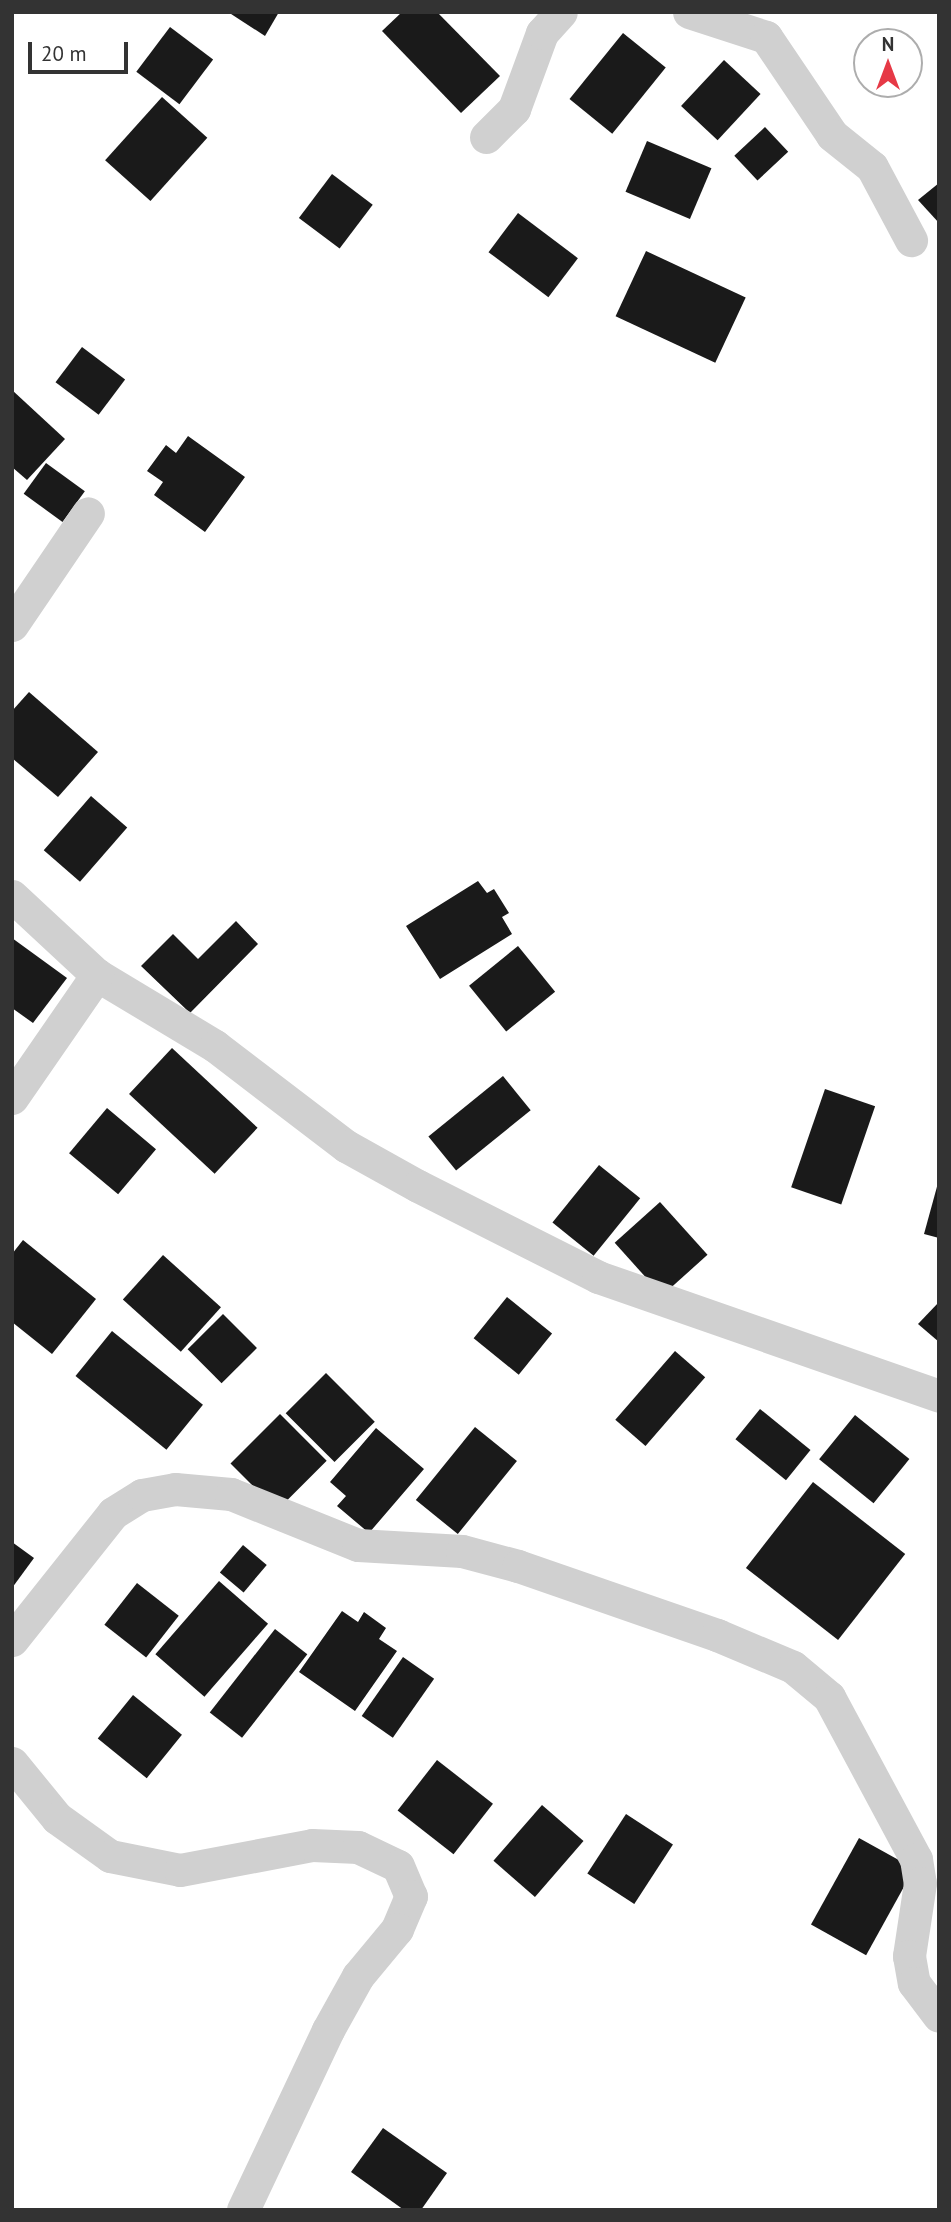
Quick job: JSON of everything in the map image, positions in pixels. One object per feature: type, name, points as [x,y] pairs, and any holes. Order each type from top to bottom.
[{"type":"street","points":[[486,137],[514,108],[542,33],[561,12]]},
{"type":"street","points":[[689,12],[766,37],[832,135],[872,166],[911,240]]},
{"type":"street","points":[[12,625],[88,513]]},
{"type":"street","points":[[12,895],[97,975],[215,1046],[346,1146],[586,1271],[939,1396]]},
{"type":"street","points":[[12,1098],[97,975]]},
{"type":"street","points":[[12,1640],[113,1513],[142,1495],[175,1489],[232,1494],[358,1545],[463,1551],[518,1566],[717,1635],[793,1667],[829,1697],[916,1859],[920,1883],[909,1956],[914,1983],[939,2016]]},
{"type":"street","points":[[12,1763],[57,1818],[110,1856],[180,1870],[335,1846],[358,1847],[398,1866],[411,1896],[397,1929],[358,1976],[328,2030],[243,2210]]},
{"type":"building","points":[[228,12],[279,12],[265,36]]},
{"type":"building","points":[[402,12],[437,12],[500,76],[461,113],[382,31]]},
{"type":"building","points":[[170,27],[213,59],[179,104],[136,72]]},
{"type":"building","points":[[623,33],[666,68],[612,134],[570,99]]},
{"type":"building","points":[[724,60],[761,94],[718,140],[681,106]]},
{"type":"building","points":[[162,97],[207,138],[150,201],[105,160]]},
{"type":"building","points":[[765,127],[788,152],[757,181],[734,156]]},
{"type":"building","points":[[647,141],[711,168],[690,219],[626,192]]},
{"type":"building","points":[[332,174],[373,205],[340,249],[299,218]]},
{"type":"building","points":[[939,183],[939,223],[918,200]]},
{"type":"building","points":[[518,213],[578,258],[548,297],[489,252]]},
{"type":"building","points":[[646,251],[746,297],[715,363],[616,316]]},
{"type":"building","points":[[82,347],[125,379],[99,415],[56,382]]},
{"type":"building","points":[[12,390],[65,439],[27,480],[12,467]]},
{"type":"building","points":[[188,436],[245,477],[205,532],[154,495],[163,482],[147,471],[166,445],[176,453]]},
{"type":"building","points":[[46,463],[85,491],[62,522],[24,494]]},
{"type":"building","points":[[29,692],[98,752],[58,797],[12,758],[12,711]]},
{"type":"building","points":[[91,796],[127,827],[80,882],[44,850]]},
{"type":"building","points":[[478,881],[487,893],[494,889],[509,913],[502,917],[512,934],[440,979],[406,926]]},
{"type":"building","points":[[236,921],[258,944],[190,1013],[141,966],[173,934],[198,959]]},
{"type":"building","points":[[12,938],[67,978],[33,1023],[12,1008]]},
{"type":"building","points":[[518,946],[555,992],[506,1031],[469,986]]},
{"type":"building","points":[[172,1048],[258,1128],[215,1174],[129,1094]]},
{"type":"building","points":[[503,1076],[531,1110],[456,1171],[428,1136]]},
{"type":"building","points":[[825,1089],[875,1106],[841,1205],[791,1187]]},
{"type":"building","points":[[107,1108],[156,1149],[118,1194],[69,1153]]},
{"type":"building","points":[[599,1165],[640,1198],[594,1256],[552,1223]]},
{"type":"building","points":[[939,1183],[939,1238],[924,1234]]},
{"type":"building","points":[[660,1202],[708,1255],[662,1296],[615,1243]]},
{"type":"building","points":[[23,1240],[96,1299],[52,1354],[12,1322],[12,1254]]},
{"type":"building","points":[[163,1255],[221,1307],[181,1352],[123,1300]]},
{"type":"building","points":[[507,1297],[552,1334],[519,1375],[474,1338]]},
{"type":"building","points":[[939,1302],[939,1342],[918,1324]]},
{"type":"building","points":[[223,1314],[257,1348],[222,1383],[188,1349]]},
{"type":"building","points":[[112,1331],[203,1405],[166,1450],[75,1376]]},
{"type":"building","points":[[675,1351],[705,1377],[645,1446],[615,1420]]},
{"type":"building","points":[[326,1373],[375,1422],[334,1462],[286,1413]]},
{"type":"building","points":[[760,1409],[811,1450],[786,1480],[735,1439]]},
{"type":"building","points":[[280,1414],[327,1461],[277,1510],[231,1463]]},
{"type":"building","points":[[855,1415],[909,1459],[874,1503],[819,1459]]},
{"type":"building","points":[[475,1427],[517,1461],[458,1534],[416,1500]]},
{"type":"building","points":[[376,1428],[424,1469],[369,1533],[337,1506],[346,1496],[330,1482]]},
{"type":"building","points":[[813,1482],[905,1554],[838,1640],[746,1568]]},
{"type":"building","points":[[12,1542],[34,1558],[12,1588]]},
{"type":"building","points":[[243,1545],[267,1565],[244,1593],[220,1573]]},
{"type":"building","points":[[219,1581],[268,1624],[204,1697],[155,1654]]},
{"type":"building","points":[[137,1583],[179,1616],[146,1657],[104,1625]]},
{"type":"building","points":[[342,1611],[358,1622],[364,1612],[386,1628],[379,1639],[397,1651],[355,1711],[299,1672]]},
{"type":"building","points":[[275,1629],[307,1654],[242,1738],[210,1713]]},
{"type":"building","points":[[403,1657],[434,1679],[393,1738],[362,1716]]},
{"type":"building","points":[[133,1695],[182,1735],[147,1778],[98,1739]]},
{"type":"building","points":[[437,1760],[493,1804],[454,1854],[398,1810]]},
{"type":"building","points":[[542,1805],[584,1841],[535,1897],[493,1861]]},
{"type":"building","points":[[626,1814],[673,1844],[634,1904],[587,1874]]},
{"type":"building","points":[[859,1838],[914,1869],[866,1955],[811,1925]]},
{"type":"building","points":[[383,2128],[447,2173],[421,2210],[404,2210],[351,2172]]}]
